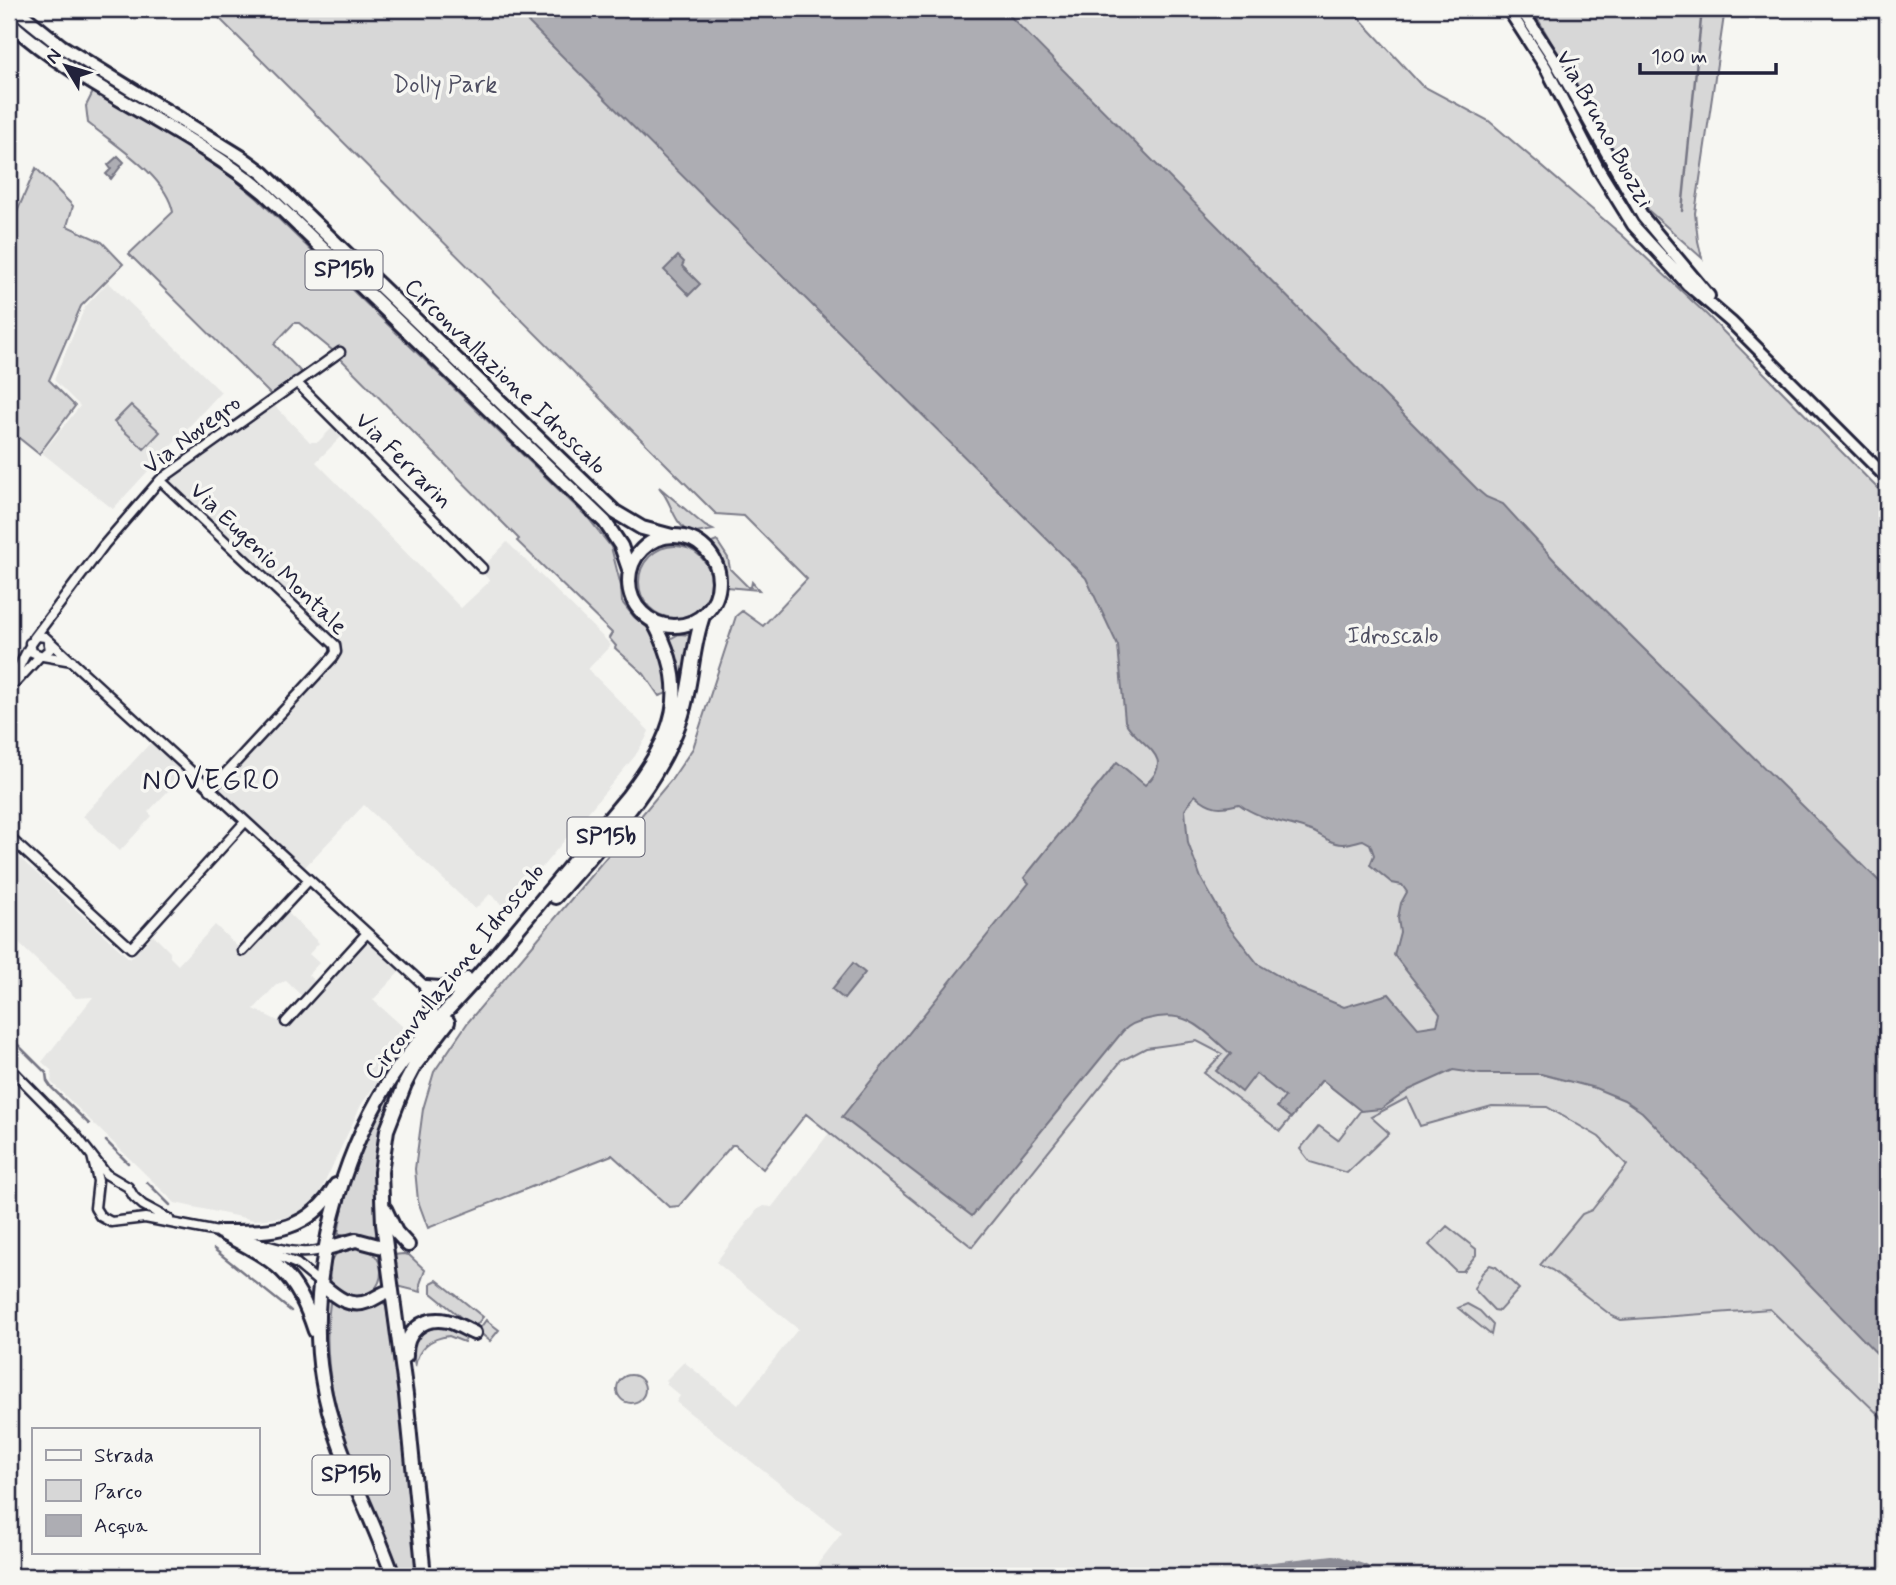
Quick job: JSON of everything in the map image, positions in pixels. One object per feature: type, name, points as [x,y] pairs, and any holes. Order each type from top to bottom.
[{"type":"main road","name":"Circonvallazione Idroscalo","points":[[15,9],[61,46],[263,173],[615,512],[642,527],[672,536]]},
{"type":"main road","name":"Via Bruno Buozzi","points":[[1508,9],[1546,68],[1625,214],[1688,285],[1731,323],[1887,478]]},
{"type":"main road","name":"Via Bruno Buozzi","points":[[1521,9],[1555,61],[1643,217],[1731,323]]},
{"type":"main road","name":"Circonvallazione Idroscalo","points":[[9,22],[56,60],[228,165],[265,193],[605,522],[621,546],[630,572]]},
{"type":"main road","points":[[630,572],[633,562],[646,546],[672,536]]},
{"type":"main road","name":"SP15b","points":[[672,536],[694,541],[715,562],[718,592],[703,616]]},
{"type":"main road","name":"SP15b","points":[[630,572],[629,589],[635,604],[653,621]]},
{"type":"main road","name":"Circonvallazione Idroscalo","points":[[424,1576],[406,1395],[390,1291],[381,1192],[387,1130],[399,1096],[415,1065],[635,803],[662,763],[681,721],[695,639],[703,616]]},
{"type":"main road","points":[[653,621],[679,626],[703,616]]},
{"type":"main road","name":"Circonvallazione Idroscalo","points":[[393,1576],[337,1438],[322,1379],[318,1343],[321,1284],[337,1200],[359,1142],[390,1080],[628,796],[652,761],[670,723],[676,694],[671,658],[653,621]]},
{"type":"main road","points":[[390,1080],[402,1055],[430,1020],[431,1000],[426,987],[456,989],[493,951],[506,944]]},
{"type":"main road","points":[[220,1232],[269,1232],[289,1227],[308,1217],[332,1192],[359,1142]]},
{"type":"main road","points":[[381,1192],[388,1218],[408,1245]]},
{"type":"main road","points":[[220,1232],[267,1257],[288,1276],[306,1305],[318,1343]]},
{"type":"main road","points":[[327,1248],[356,1240],[386,1248]]},
{"type":"main road","points":[[321,1284],[338,1298],[354,1304],[366,1302],[390,1291]]},
{"type":"main road","points":[[406,1395],[405,1345],[416,1327],[429,1320],[437,1320],[474,1333]]},
{"type":"street","name":"Via Novegro","points":[[9,688],[31,642],[104,545],[160,480],[340,352]]},
{"type":"street","name":"Via Ferrarin","points":[[296,382],[482,568]]},
{"type":"street","name":"Via Eugenio Montale","points":[[160,480],[335,645],[336,652],[333,657],[210,790]]},
{"type":"street","name":"Via Novegro","points":[[47,639],[48,625],[60,603]]},
{"type":"street","points":[[72,661],[42,656],[31,651],[31,642],[39,636],[47,639],[72,661],[210,790],[426,987]]},
{"type":"street","points":[[42,656],[50,649],[47,639]]},
{"type":"street","name":"Via Novegro","points":[[9,688],[42,656]]},
{"type":"street","points":[[9,837],[131,948],[245,822]]},
{"type":"street","points":[[243,951],[309,880]]},
{"type":"street","points":[[286,1022],[367,933]]},
{"type":"street","points":[[9,1067],[74,1133],[106,1174],[128,1187],[134,1197],[150,1210],[175,1222]]},
{"type":"street","points":[[92,1156],[97,1177],[94,1205],[100,1216],[112,1222],[145,1218],[220,1232],[295,1252],[309,1253],[327,1248]]},
{"type":"street","points":[[97,1192],[106,1184],[116,1182]]},
{"type":"street","points":[[125,1219],[133,1209],[134,1197]]},
{"type":"street","points":[[220,1232],[293,1262],[321,1284]]},
{"type":"shaded area","points":[[108,282],[221,392],[113,509],[42,453],[80,406],[54,380],[85,307]]},
{"type":"shaded area","points":[[270,401],[310,442],[318,442],[337,423],[346,432],[316,462],[461,608],[490,581],[480,570],[507,542],[611,645],[588,669],[649,731],[635,756],[507,909],[490,894],[475,909],[364,805],[300,872],[210,790],[333,657],[335,645],[160,480]]},
{"type":"shaded area","points":[[154,739],[188,770],[148,812],[152,816],[120,851],[83,816]]},
{"type":"shaded area","points":[[9,848],[130,959],[153,935],[170,952],[170,957],[178,965],[215,925],[242,951],[283,908],[319,943],[309,954],[319,963],[308,975],[319,985],[367,933],[404,967],[373,1000],[411,1034],[361,1105],[316,1201],[290,1217],[254,1220],[175,1203],[51,1082],[52,1071],[42,1062],[93,997],[76,998],[9,934]],"holes":[[[286,981],[306,1000],[284,1024],[254,1009],[277,984]]]},
{"type":"shaded area","points":[[1197,1041],[1222,1053],[1205,1073],[1280,1131],[1322,1080],[1361,1111],[1407,1098],[1421,1126],[1492,1106],[1547,1107],[1599,1137],[1887,1423],[1887,1576],[808,1576],[842,1533],[676,1402],[680,1396],[666,1384],[666,1380],[684,1362],[738,1405],[798,1329],[716,1262],[757,1210],[764,1206],[772,1207],[829,1133],[972,1247],[1121,1061],[1146,1048]]},
{"type":"green space","name":"Idroscalo","points":[[210,9],[1351,9],[1421,85],[1489,121],[1623,236],[1707,315],[1887,498],[1887,1423],[1770,1309],[1621,1320],[1552,1270],[1540,1265],[1582,1214],[1592,1210],[1627,1165],[1599,1137],[1547,1107],[1492,1106],[1420,1126],[1407,1098],[1371,1117],[1389,1133],[1347,1173],[1310,1162],[1300,1149],[1319,1126],[1338,1140],[1361,1110],[1322,1080],[1280,1131],[1204,1073],[1222,1054],[1197,1041],[1146,1048],[1121,1061],[972,1247],[806,1114],[763,1169],[732,1145],[679,1206],[669,1207],[612,1155],[428,1228],[418,1201],[415,1169],[423,1109],[434,1072],[468,1022],[672,779],[693,748],[736,616],[742,611],[763,626],[807,579],[744,516],[716,514]]},
{"type":"green space","points":[[1532,9],[1725,9],[1695,213],[1702,258],[1649,211]]},
{"type":"green space","points":[[94,90],[222,169],[258,199],[589,519],[611,547],[621,586],[622,602],[634,617],[658,636],[670,687],[665,694],[659,696],[644,674],[615,648],[609,638],[612,633],[517,541],[519,539],[332,350],[299,323],[294,323],[274,344],[302,373],[271,395],[129,254],[173,212],[161,186],[150,174],[88,123],[86,106]]},
{"type":"green space","points":[[36,168],[73,206],[67,226],[102,242],[123,264],[81,306],[49,380],[75,406],[39,454],[9,430],[9,230]]},
{"type":"green space","points":[[131,405],[160,432],[144,449],[114,422]]},
{"type":"green space","points":[[659,487],[713,530],[690,534],[679,523]]},
{"type":"green space","points":[[717,541],[728,558],[730,569],[748,587],[751,587],[752,582],[759,590],[727,587],[723,561],[712,543]]},
{"type":"green space","points":[[675,546],[695,552],[705,562],[711,582],[705,602],[695,612],[675,618],[655,612],[645,602],[639,582],[645,562],[655,552]]},
{"type":"green space","points":[[679,634],[689,635],[683,695],[680,692],[676,654],[670,639]]},
{"type":"green space","points":[[399,1081],[385,1119],[377,1156],[375,1239],[361,1234],[338,1234],[346,1194],[360,1154]]},
{"type":"green space","points":[[1447,1226],[1476,1249],[1476,1255],[1463,1271],[1456,1271],[1429,1245]]},
{"type":"green space","points":[[355,1246],[365,1248],[373,1254],[379,1262],[379,1282],[373,1290],[365,1296],[355,1298],[345,1296],[337,1290],[331,1282],[329,1272],[331,1262],[337,1254],[345,1248]]},
{"type":"green space","points":[[394,1255],[409,1255],[425,1270],[420,1284],[421,1292],[397,1286]]},
{"type":"green space","points":[[1490,1265],[1496,1267],[1519,1289],[1499,1311],[1494,1310],[1474,1289],[1482,1273]]},
{"type":"green space","points":[[437,1280],[483,1317],[474,1328],[431,1293],[431,1283]]},
{"type":"green space","points":[[332,1302],[351,1309],[382,1302],[386,1305],[400,1396],[419,1576],[399,1576],[346,1443],[331,1384],[328,1323]]},
{"type":"green space","points":[[1467,1304],[1480,1311],[1493,1325],[1491,1335],[1458,1308]]},
{"type":"green space","points":[[486,1320],[499,1330],[490,1341],[478,1331]]},
{"type":"green space","points":[[436,1327],[448,1328],[467,1337],[464,1342],[449,1336],[431,1342],[422,1349],[415,1367],[415,1341],[422,1333]]},
{"type":"green space","points":[[631,1375],[641,1379],[645,1389],[641,1399],[631,1403],[621,1399],[617,1389],[621,1379]]},
{"type":"water","name":"Idroscalo","points":[[515,9],[1003,9],[1479,491],[1503,504],[1556,562],[1887,889],[1887,1364],[1642,1112],[1624,1100],[1595,1088],[1541,1074],[1481,1074],[1453,1070],[1409,1090],[1381,1109],[1361,1111],[1322,1080],[1291,1118],[1277,1107],[1285,1097],[1256,1074],[1242,1092],[1216,1071],[1231,1054],[1194,1024],[1185,1019],[1162,1016],[1144,1020],[1123,1031],[972,1216],[842,1117],[1029,883],[1024,878],[1117,762],[1145,785],[1154,775],[1158,766],[1157,758],[1125,721],[1118,646],[1086,578]],"holes":[[[1195,795],[1216,807],[1239,804],[1256,814],[1311,831],[1336,843],[1363,840],[1370,844],[1374,855],[1370,865],[1392,883],[1402,885],[1407,892],[1401,903],[1398,918],[1400,932],[1394,955],[1440,1014],[1437,1025],[1418,1028],[1389,994],[1344,1007],[1301,989],[1258,964],[1228,926],[1201,878],[1188,843],[1185,810]]]},
{"type":"water","points":[[118,156],[124,162],[111,179],[106,174],[111,169],[108,165]]},
{"type":"water","points":[[678,256],[684,262],[682,266],[700,284],[689,295],[664,270]]},
{"type":"water","points":[[853,963],[865,973],[844,999],[832,989]]},
{"type":"waterway","points":[[1682,211],[1702,9]]},
{"type":"waterway","points":[[9,1036],[46,1073],[51,1087],[89,1124]]},
{"type":"waterway","points":[[106,1141],[128,1163]]},
{"type":"waterway","points":[[147,1182],[170,1205]]},
{"type":"waterway","points":[[214,1249],[291,1311]]},
{"type":"taxiway","points":[[1256,1576],[1334,1567],[1361,1576]]},
{"type":"district","name":"NOVEGRO","points":[[212,781]]},
{"type":"park label","name":"Dolly Park","points":[[445,85]]}]
